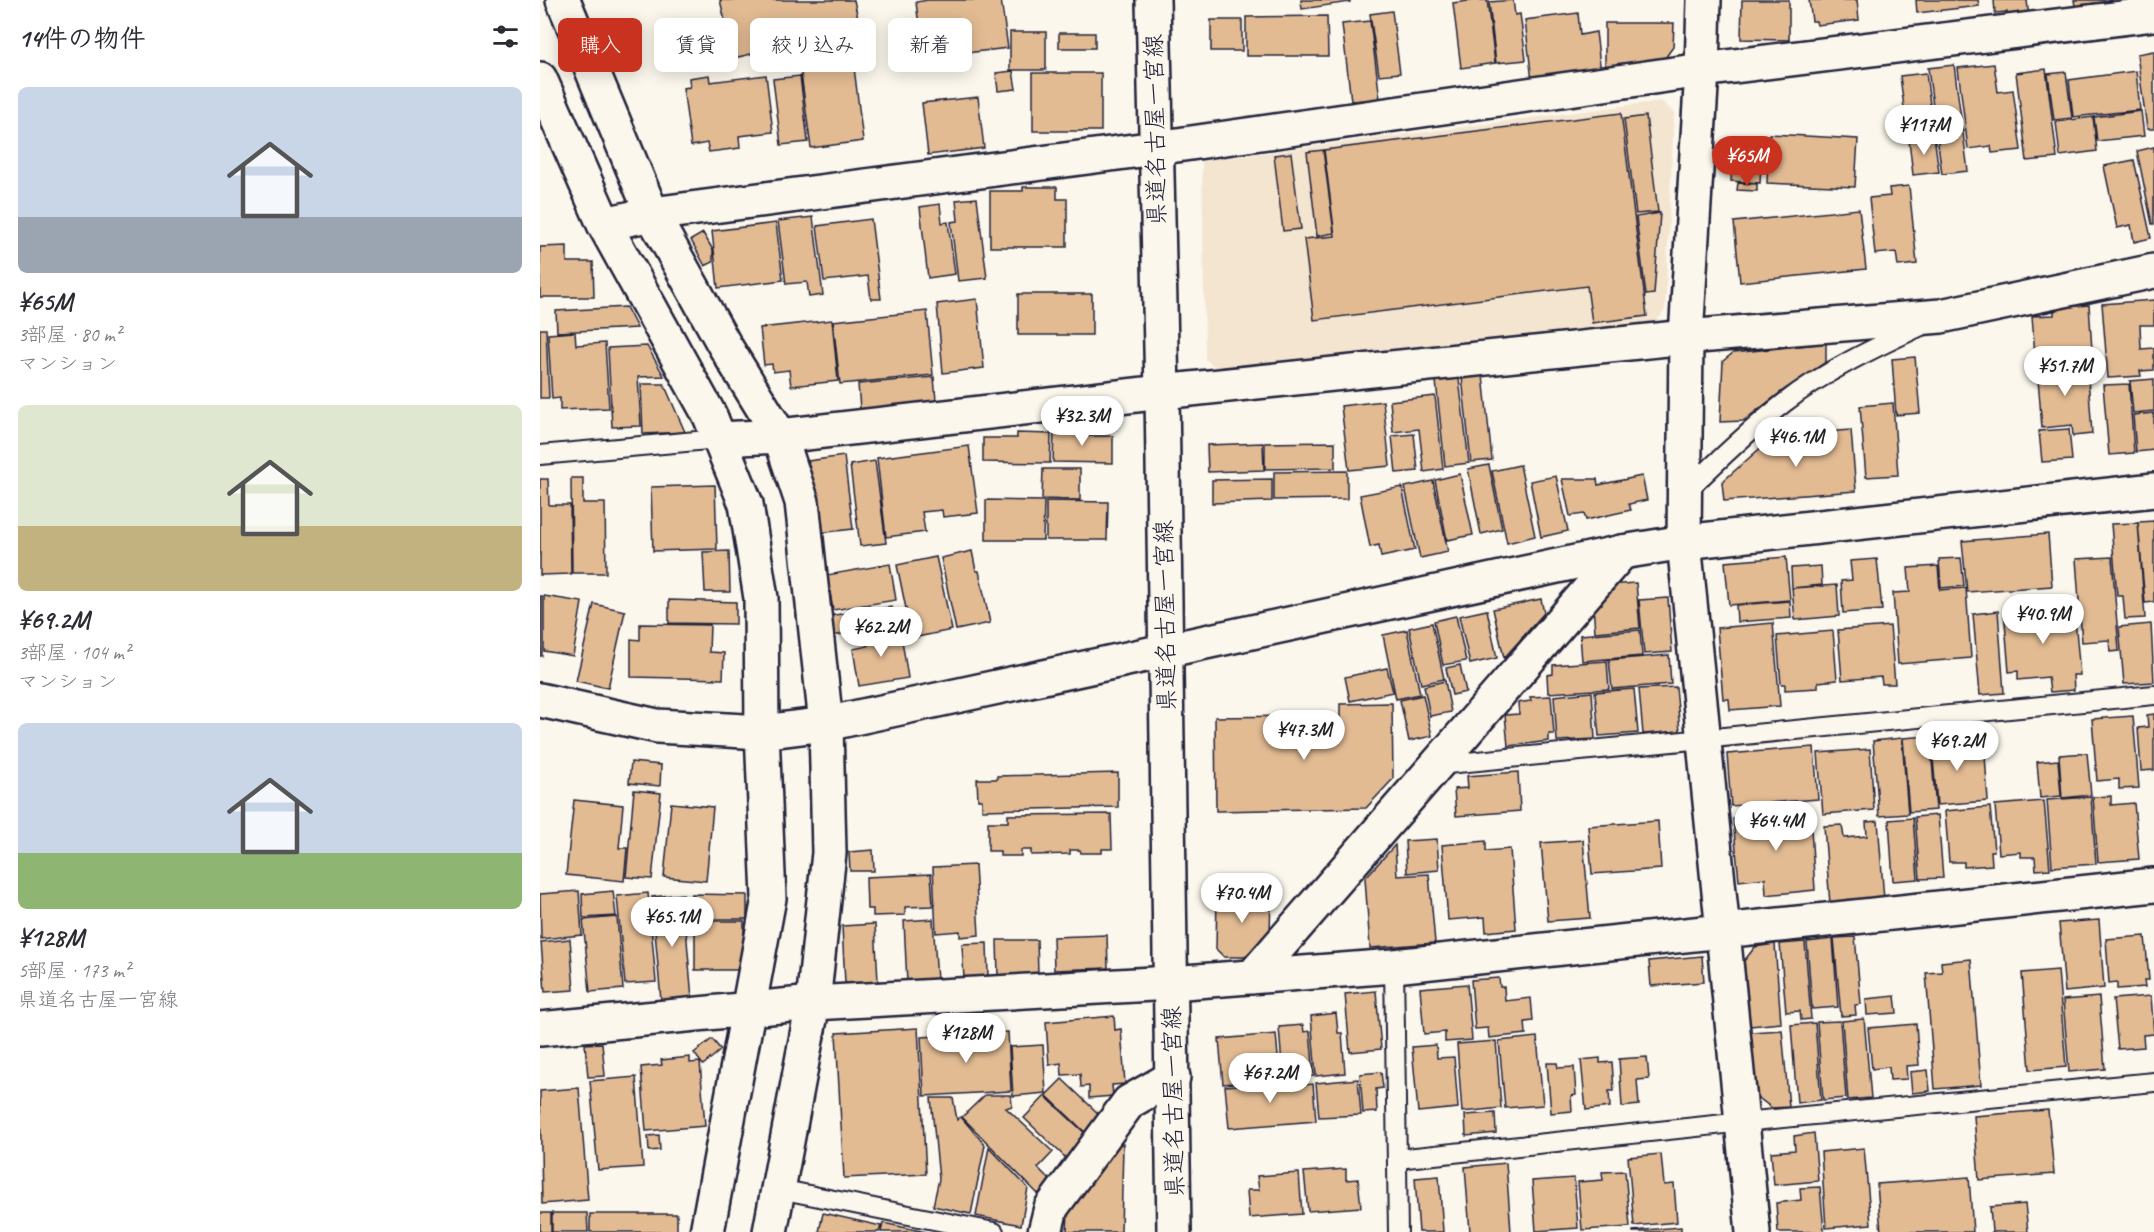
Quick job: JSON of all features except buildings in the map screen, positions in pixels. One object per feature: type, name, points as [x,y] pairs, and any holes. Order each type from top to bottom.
[{"type":"street","points":[[563,0],[652,214],[725,346],[780,436],[802,502],[826,724],[829,853],[813,1004],[770,1232]]},
{"type":"street","name":"県道名古屋一宮線","points":[[1153,0],[1162,392],[1174,1232]]},
{"type":"street","points":[[1704,0],[1686,337],[1684,542],[1753,1232]]},
{"type":"street","points":[[604,224],[652,214],[1156,148],[1702,70],[2154,15]]},
{"type":"street","points":[[540,80],[604,224],[710,416],[746,504],[761,598],[762,732],[769,898],[707,1232]]},
{"type":"street","points":[[719,439],[780,436],[1162,392],[1686,337],[1941,316],[2154,271]]},
{"type":"street","points":[[540,700],[657,726],[762,732],[826,724],[1622,552],[1684,542],[2154,490]]},
{"type":"street","points":[[1252,977],[1622,552]]},
{"type":"street","points":[[540,1029],[813,1004],[1171,983],[1394,966],[2154,885]]},
{"type":"street","points":[[1045,1232],[1051,1208],[1129,1102],[1173,1077]]},
{"type":"lane","points":[[1684,494],[1726,450],[1785,402],[1859,356],[1941,316]]},
{"type":"lane","points":[[540,455],[719,439]]},
{"type":"lane","points":[[1437,765],[2154,695]]},
{"type":"lane","points":[[1394,966],[1398,1232]]},
{"type":"lane","points":[[1397,1159],[2154,1082]]},
{"type":"lane","points":[[779,1189],[994,1232]]},
{"type":"shaded area","points":[[1661,101],[1674,113],[1665,310],[1653,326],[1220,371],[1205,359],[1202,161]]}]
